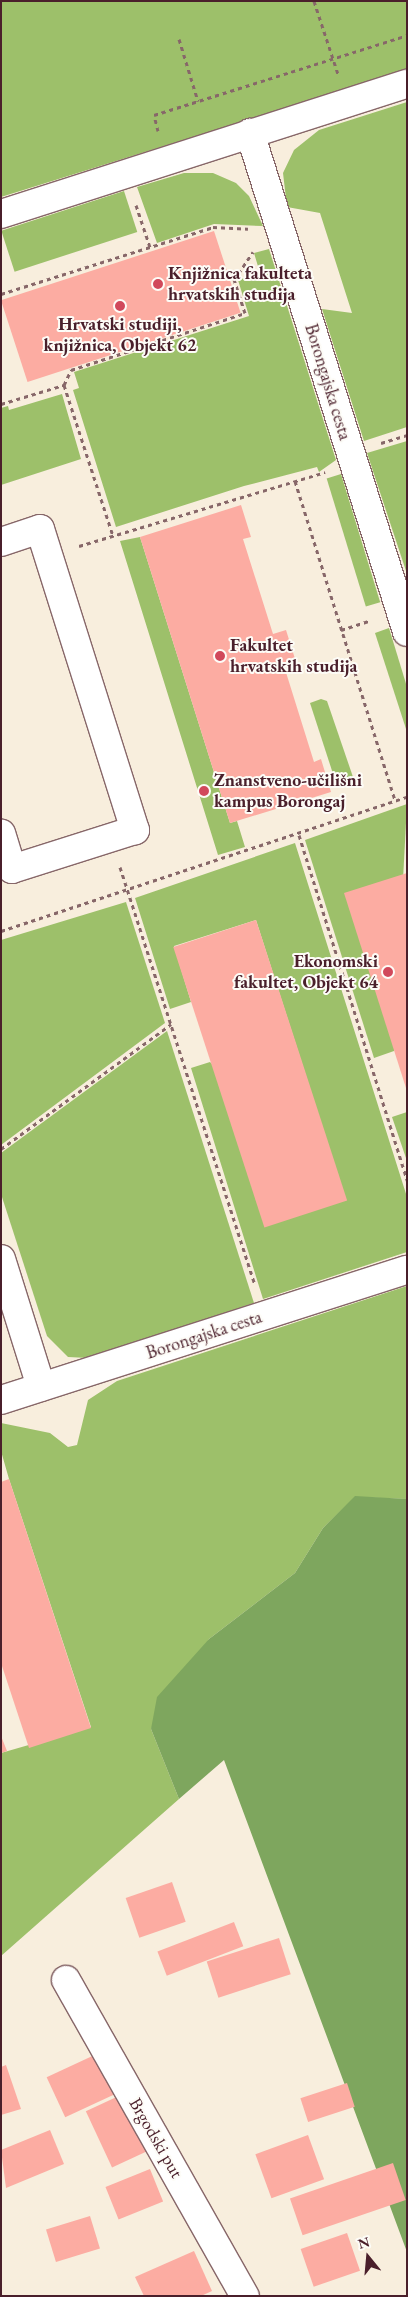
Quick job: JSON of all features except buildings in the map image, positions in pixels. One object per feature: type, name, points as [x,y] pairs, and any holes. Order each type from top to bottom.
[{"type":"street","points":[[1,214],[407,84]]},
{"type":"street","name":"Borongajska cesta","points":[[250,133],[407,632]]},
{"type":"street","points":[[1,542],[40,529],[135,830],[12,869],[1,834]]},
{"type":"street","points":[[1,1259],[41,1387]]},
{"type":"street","name":"Borongajska cesta","points":[[1,1400],[407,1270]]},
{"type":"street","name":"Brgodski put","points":[[66,1980],[245,2296]]},
{"type":"path","points":[[314,1],[347,103]]},
{"type":"path","points":[[166,161],[154,115],[407,35]]},
{"type":"path","points":[[179,39],[198,100]]},
{"type":"path","points":[[126,174],[150,247]]},
{"type":"path","points":[[1,294],[213,227],[282,236]]},
{"type":"path","points":[[113,536],[64,385],[71,370],[245,313],[234,280],[253,252],[282,236]]},
{"type":"path","points":[[1,404],[64,385]]},
{"type":"path","points":[[48,556],[354,464]]},
{"type":"path","points":[[295,481],[395,801]]},
{"type":"path","points":[[1,931],[298,835],[407,797]]},
{"type":"path","points":[[298,835],[407,1180]]},
{"type":"path","points":[[111,838],[265,1316]]},
{"type":"path","points":[[1,1149],[171,1024]]},
{"type":"green space","points":[[1,1],[407,1],[407,70],[1,197]]},
{"type":"green space","points":[[407,102],[407,427],[364,441],[322,309],[352,313],[320,213],[287,207],[283,173],[294,150],[319,130]]},
{"type":"green space","points":[[184,173],[213,173],[236,183],[249,196],[263,226],[214,224],[157,243],[137,187]]},
{"type":"green space","points":[[124,191],[137,232],[15,272],[1,231]]},
{"type":"green space","points":[[269,249],[336,460],[319,472],[317,467],[244,486],[116,527],[73,390],[79,388],[74,372],[249,316],[238,280],[260,273],[254,253]]},
{"type":"green space","points":[[62,394],[81,459],[1,485],[1,408],[8,406],[9,410]]},
{"type":"green space","points":[[407,441],[407,574],[367,453]]},
{"type":"green space","points":[[341,474],[380,602],[366,607],[327,478]]},
{"type":"green space","points":[[140,537],[230,823],[237,821],[245,847],[218,855],[120,541]]},
{"type":"green space","points":[[389,628],[407,687],[407,732],[375,633]]},
{"type":"green space","points":[[321,699],[327,701],[353,777],[336,783],[310,703]]},
{"type":"green space","points":[[407,804],[394,1051],[374,1058],[305,840]]},
{"type":"green space","points":[[295,843],[407,1197],[407,1252],[263,1299],[191,1068],[210,1062],[346,1201],[256,920],[174,946],[191,1002],[170,1009],[135,898]]},
{"type":"green space","points":[[126,902],[165,1023],[1,1145],[1,940]]},
{"type":"green space","points":[[167,1031],[254,1303],[88,1358],[68,1357],[47,1336],[1,1194],[1,1153]]},
{"type":"green space","points":[[407,1112],[407,1161],[392,1117]]},
{"type":"green space","points":[[407,1286],[407,1499],[355,1497],[323,1528],[295,1573],[209,1639],[151,1729],[179,1799],[1,1956],[1,1753],[91,1727],[9,1479],[1,1451],[1,1423],[50,1433],[68,1447],[77,1445],[88,1400],[117,1381]]},
{"type":"green space","points":[[355,1496],[407,1499],[407,2252],[224,1760],[179,1799],[151,1729],[157,1697],[209,1639],[295,1573],[323,1528]]},
{"type":"place","name":"Knjižnica fakulteta hrvatskih studija","points":[[158,284]]},
{"type":"place","name":"Hrvatski studiji, knjižnica, Objekt 62","points":[[120,306]]},
{"type":"place","name":"Fakultet hrvatskih studija","points":[[220,656]]},
{"type":"place","name":"Znanstveno-učilišni kampus Borongaj","points":[[204,791]]},
{"type":"place","name":"Ekonomski fakultet, Objekt 64","points":[[388,972]]}]
